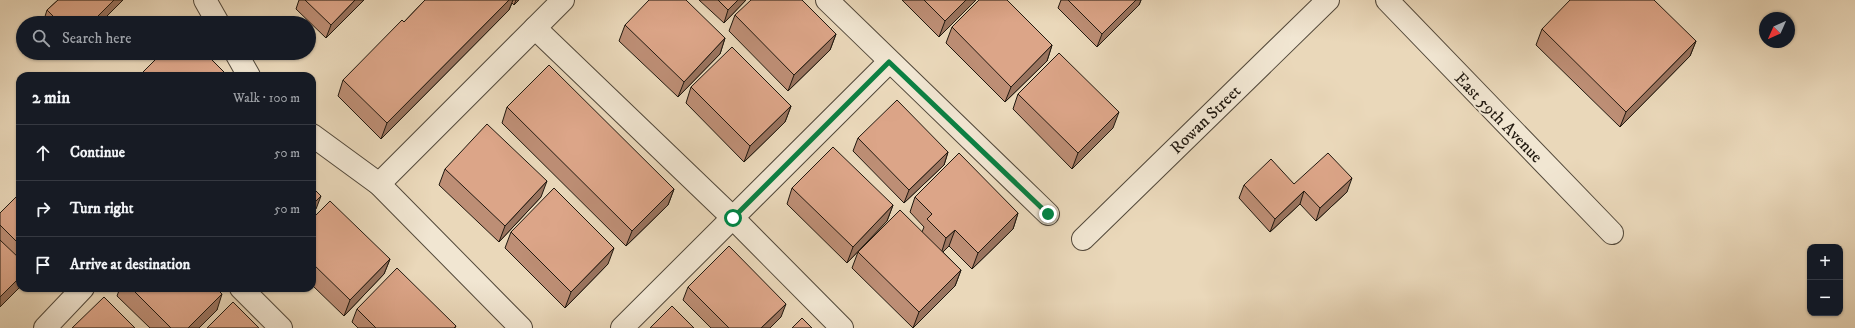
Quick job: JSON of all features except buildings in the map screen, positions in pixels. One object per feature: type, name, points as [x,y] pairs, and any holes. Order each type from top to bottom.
[{"type":"street","points":[[205,0],[214,16]]},
{"type":"street","points":[[379,184],[563,0]]},
{"type":"street","points":[[827,0],[889,62],[1048,214]]},
{"type":"street","name":"Rowan Street","points":[[1083,239],[1328,0]]},
{"type":"street","name":"East 59th Avenue","points":[[1387,0],[1612,233]]},
{"type":"street","points":[[535,28],[733,218],[842,328]]},
{"type":"street","points":[[240,60],[247,72]]},
{"type":"street","points":[[622,328],[889,62]]},
{"type":"street","points":[[316,138],[379,184],[521,328]]},
{"type":"street","points":[[44,328],[79,292]]},
{"type":"street","points":[[245,292],[281,328]]},
{"type":"route","points":[[733,218],[889,62],[1048,214]]}]
